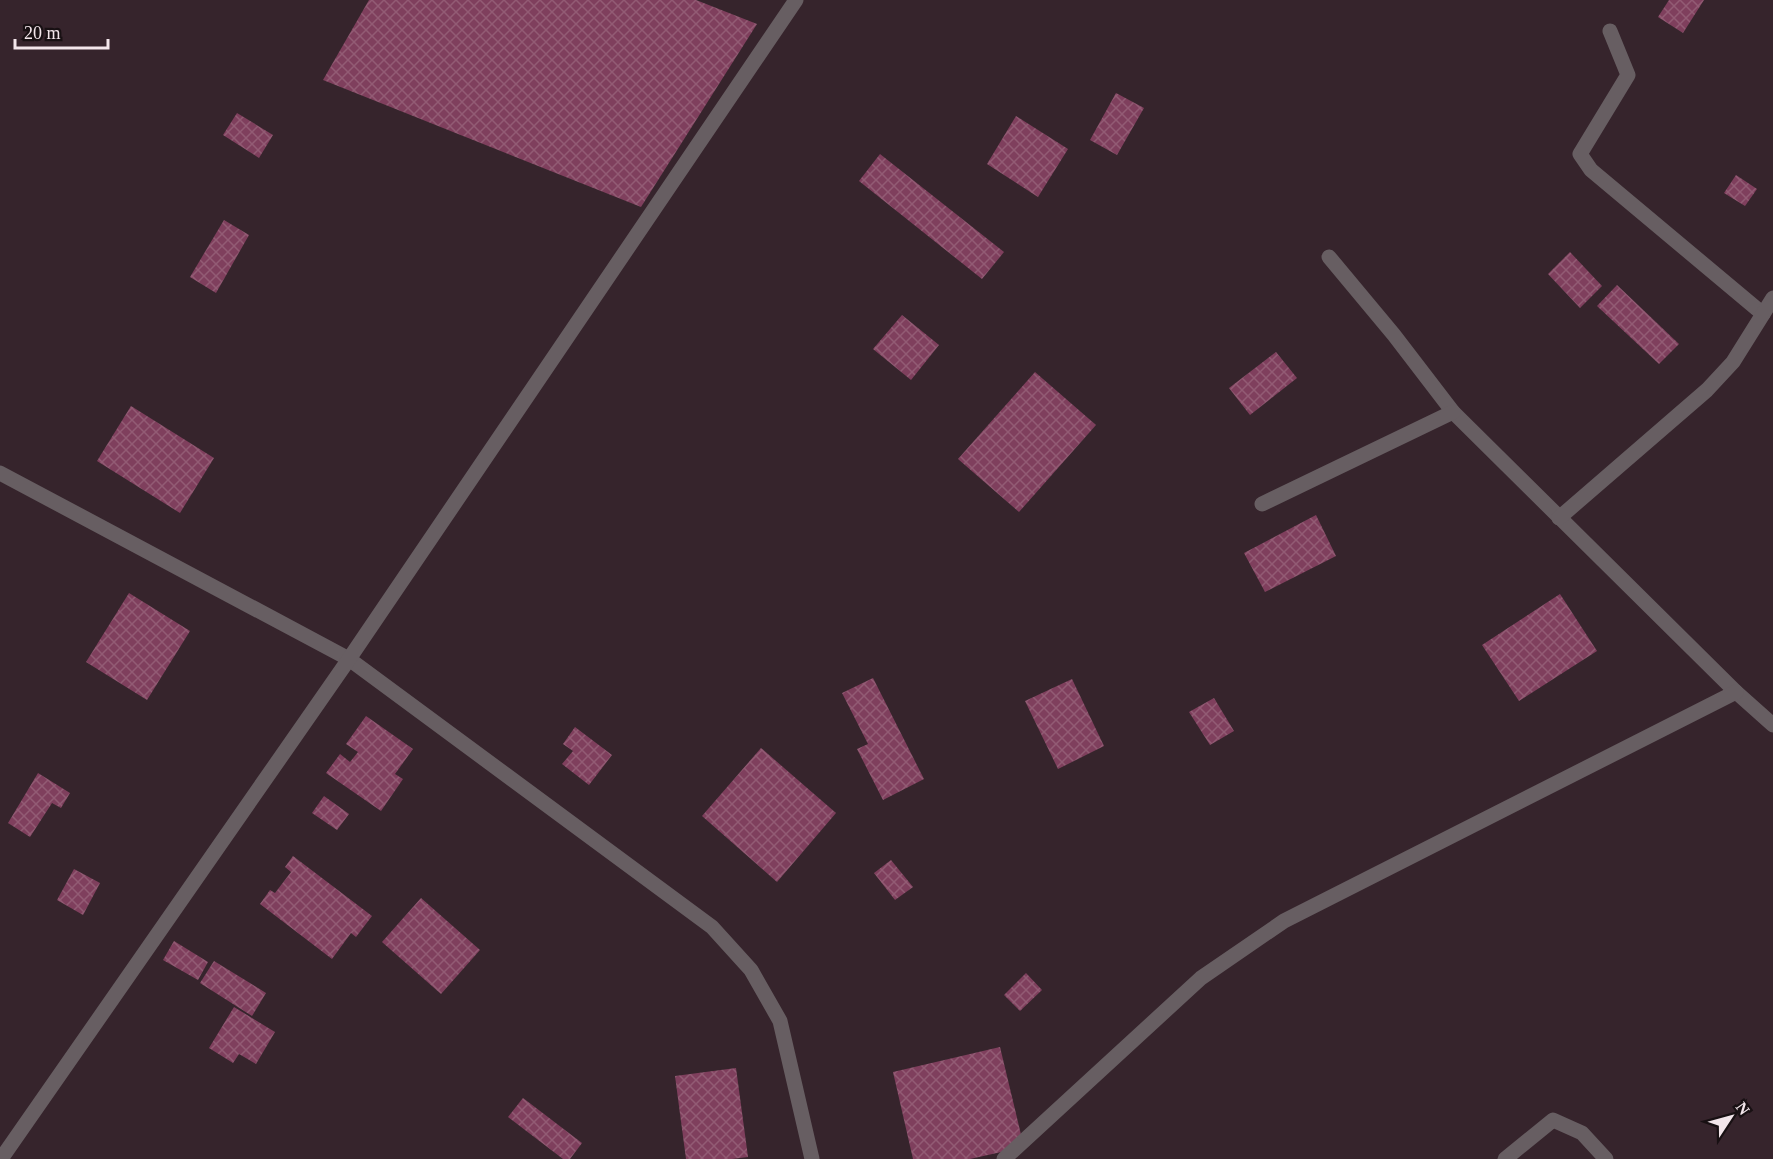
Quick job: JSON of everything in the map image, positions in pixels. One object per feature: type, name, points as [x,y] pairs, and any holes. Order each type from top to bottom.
[{"type":"street","points":[[1,1159],[349,659],[796,0]]},
{"type":"street","points":[[1610,31],[1628,75],[1580,154],[1592,170],[1762,314]]},
{"type":"street","points":[[1329,257],[1394,335],[1453,412],[1558,518],[1736,692],[1773,725]]},
{"type":"street","points":[[1558,518],[1707,390],[1733,362],[1773,298]]},
{"type":"street","points":[[1262,504],[1453,412]]},
{"type":"street","points":[[0,473],[349,659],[712,927],[751,970],[780,1021],[812,1159]]},
{"type":"street","points":[[1004,1159],[1201,978],[1284,921],[1736,692]]},
{"type":"street","points":[[1505,1159],[1553,1120],[1582,1132],[1606,1159]]},
{"type":"building","points":[[369,0],[696,0],[757,24],[641,207],[323,80]]},
{"type":"building","points":[[1669,0],[1704,0],[1683,33],[1658,17]]},
{"type":"building","points":[[1116,93],[1144,108],[1117,155],[1090,140]]},
{"type":"building","points":[[237,113],[273,135],[259,158],[223,135]]},
{"type":"building","points":[[1016,116],[1068,149],[1038,197],[987,164]]},
{"type":"building","points":[[880,154],[1004,252],[982,279],[859,181]]},
{"type":"building","points":[[1736,175],[1757,189],[1745,206],[1724,193]]},
{"type":"building","points":[[224,220],[249,235],[216,293],[190,277]]},
{"type":"building","points":[[1570,252],[1602,286],[1580,308],[1548,274]]},
{"type":"building","points":[[1617,285],[1679,344],[1659,364],[1597,306]]},
{"type":"building","points":[[902,315],[939,345],[911,380],[873,349]]},
{"type":"building","points":[[1276,352],[1297,378],[1250,415],[1229,388]]},
{"type":"building","points":[[1035,372],[1096,425],[1019,512],[958,459]]},
{"type":"building","points":[[131,406],[214,458],[180,513],[97,461]]},
{"type":"building","points":[[1316,515],[1336,556],[1265,592],[1244,553]]},
{"type":"building","points":[[129,593],[190,631],[147,700],[86,662]]},
{"type":"building","points":[[1560,594],[1597,651],[1519,701],[1482,645]]},
{"type":"building","points":[[873,678],[924,779],[883,800],[857,749],[868,744],[842,693]]},
{"type":"building","points":[[1072,679],[1104,746],[1058,769],[1025,701]]},
{"type":"building","points":[[1214,698],[1234,731],[1210,745],[1189,712]]},
{"type":"building","points":[[366,716],[413,749],[395,774],[403,779],[381,811],[326,773],[340,754],[350,762],[358,752],[346,744]]},
{"type":"building","points":[[575,727],[612,755],[589,785],[562,764],[573,751],[563,744]]},
{"type":"building","points":[[761,748],[836,813],[777,882],[702,816]]},
{"type":"building","points":[[38,773],[70,793],[61,808],[52,803],[30,837],[8,823]]},
{"type":"building","points":[[324,796],[349,814],[337,830],[312,813]]},
{"type":"building","points":[[293,856],[372,916],[356,937],[351,933],[332,959],[260,904],[270,890],[275,893],[291,872],[285,867]]},
{"type":"building","points":[[891,860],[913,887],[895,900],[874,873]]},
{"type":"building","points":[[74,869],[100,883],[83,915],[57,900]]},
{"type":"building","points":[[421,898],[480,950],[441,994],[382,942]]},
{"type":"building","points":[[174,941],[208,962],[198,980],[163,960]]},
{"type":"building","points":[[214,961],[266,993],[252,1016],[200,983]]},
{"type":"building","points":[[1026,973],[1042,990],[1020,1011],[1004,995]]},
{"type":"building","points":[[234,1007],[275,1032],[256,1064],[239,1054],[233,1063],[209,1048]]},
{"type":"building","points":[[1000,1047],[1024,1147],[970,1159],[913,1159],[893,1072]]},
{"type":"building","points":[[736,1068],[748,1157],[686,1159],[675,1076]]},
{"type":"building","points":[[523,1098],[582,1143],[570,1159],[563,1159],[508,1117]]}]
